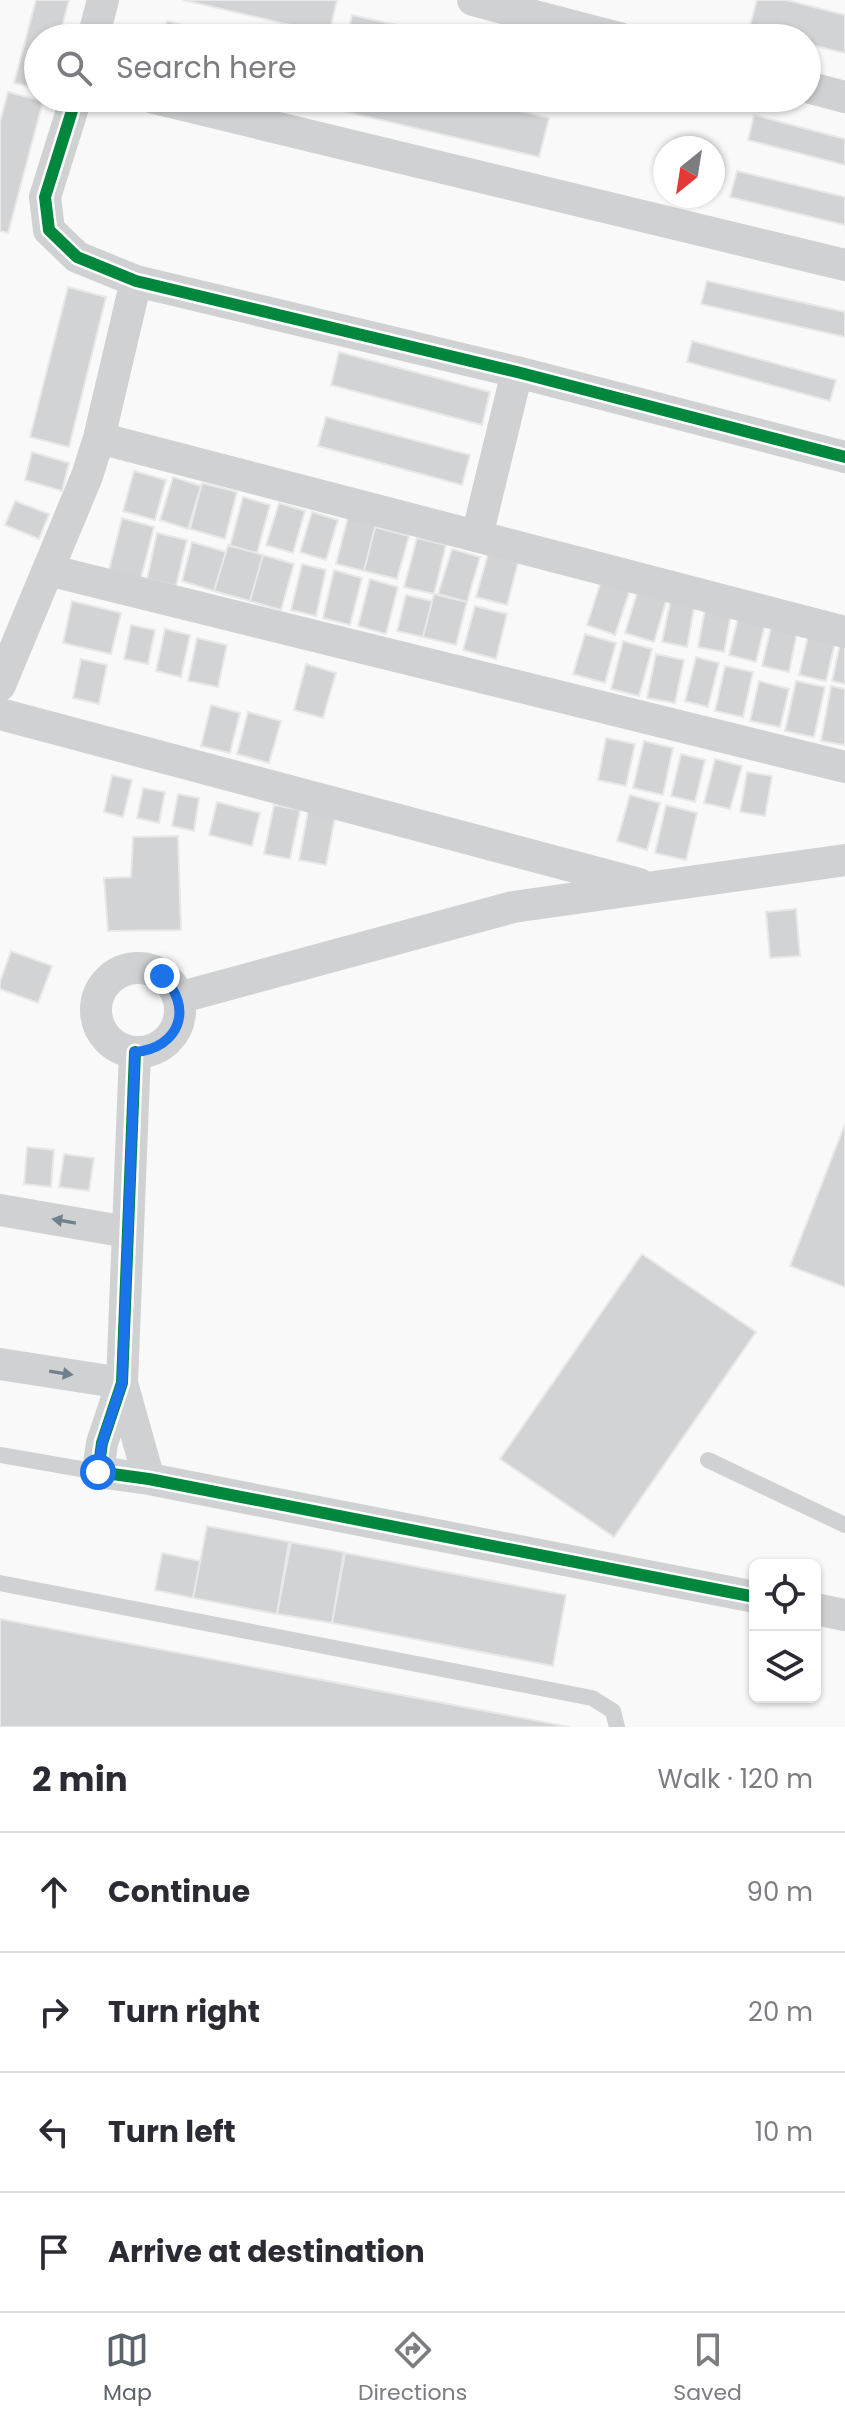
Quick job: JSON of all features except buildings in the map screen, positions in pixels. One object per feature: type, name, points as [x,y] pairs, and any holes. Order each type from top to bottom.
[{"type":"street","points":[[97,24],[103,0]]},
{"type":"street","points":[[473,0],[565,24]]},
{"type":"street","points":[[821,91],[845,97]]},
{"type":"street","points":[[72,112],[45,197],[49,230],[77,257],[136,281],[517,372],[845,457]]},
{"type":"street","points":[[212,112],[845,265]]},
{"type":"street","points":[[0,685],[87,476],[136,281]]},
{"type":"street","points":[[477,536],[517,372]]},
{"type":"street","points":[[99,438],[845,632]]},
{"type":"street","points":[[48,570],[845,767]]},
{"type":"street","points":[[0,714],[656,889]]},
{"type":"street","points":[[178,998],[513,907],[845,860]]},
{"type":"street","points":[[135,968],[162,976],[178,998],[180,1012],[171,1037],[161,1046],[135,1052],[121,1049],[101,1031],[96,1003],[110,979],[122,971],[135,968]]},
{"type":"street","points":[[135,1052],[122,1383],[102,1443],[98,1472],[149,1479],[749,1596]]},
{"type":"street","points":[[0,1210],[127,1232]]},
{"type":"street","points":[[0,1364],[122,1383]]},
{"type":"street","points":[[122,1383],[149,1479]]},
{"type":"street","points":[[821,1610],[845,1615]]},
{"type":"lane","points":[[0,1455],[98,1472]]},
{"type":"lane","points":[[708,1460],[845,1525]]},
{"type":"lane","points":[[0,1583],[592,1698],[613,1711],[617,1727]]},
{"type":"cycle path","points":[[72,112],[45,197],[49,230],[77,257],[136,281],[517,372],[845,457]]},
{"type":"cycle path","points":[[135,1052],[122,1383],[102,1443],[98,1472],[149,1479],[749,1596]]},
{"type":"route","points":[[98,1472],[102,1443],[122,1383],[135,1052],[161,1046],[178,1025],[180,1012],[178,998],[162,976]]}]
